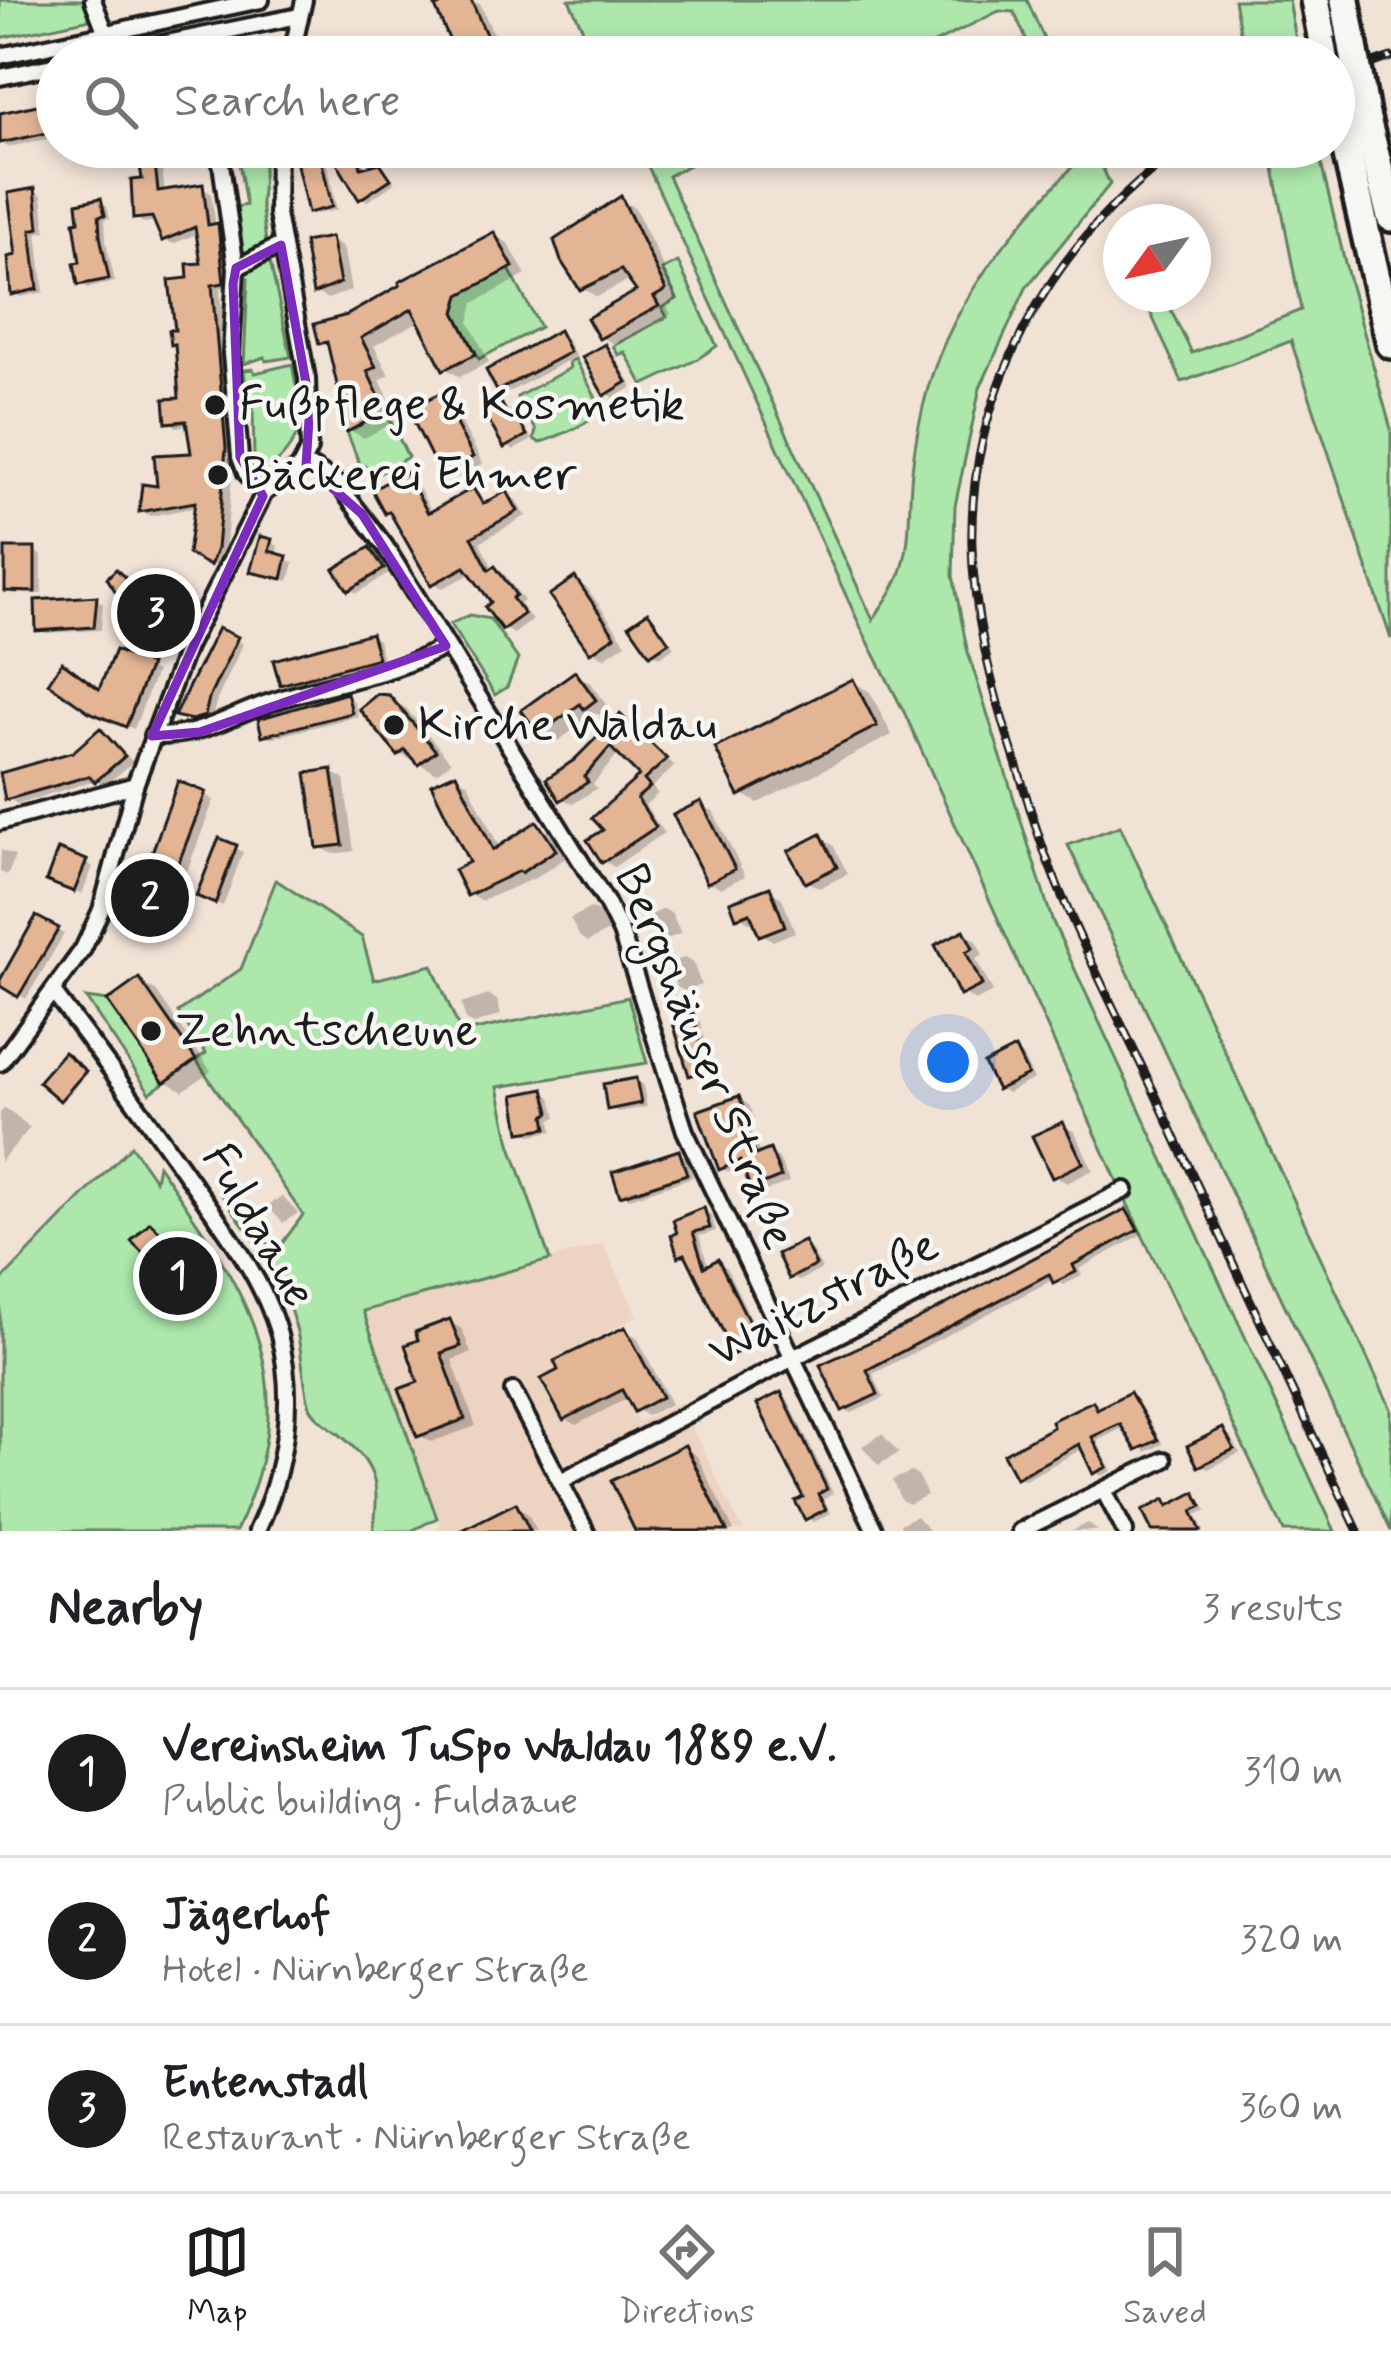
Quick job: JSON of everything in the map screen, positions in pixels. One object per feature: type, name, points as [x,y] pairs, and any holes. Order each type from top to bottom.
[{"type":"highway","points":[[1315,0],[1322,36]]},
{"type":"highway","points":[[1345,0],[1351,36]]},
{"type":"highway","points":[[1355,131],[1391,217]]},
{"type":"highway","points":[[1355,157],[1391,344]]},
{"type":"street","points":[[94,0],[107,34]]},
{"type":"street","points":[[97,36],[261,0]]},
{"type":"street","points":[[295,36],[304,0]]},
{"type":"street","points":[[200,36],[298,16]]},
{"type":"street","points":[[0,56],[36,49]]},
{"type":"street","points":[[0,77],[36,69]]},
{"type":"street","points":[[221,168],[236,268],[231,354],[240,457],[264,494]]},
{"type":"street","points":[[0,1063],[83,949],[101,910],[152,736],[211,596],[264,494],[300,467],[308,448],[310,406],[281,245],[277,168]]},
{"type":"street","points":[[236,268],[281,245]]},
{"type":"street","name":"Bergshäuser Straße","points":[[300,467],[313,468],[338,484],[381,540],[614,917],[685,1131],[875,1531]]},
{"type":"street","points":[[152,736],[200,732],[270,702],[402,668],[446,646]]},
{"type":"street","points":[[0,822],[135,785]]},
{"type":"street","name":"Fuldaaue","points":[[53,992],[220,1222],[268,1306],[279,1335],[287,1408],[276,1480],[257,1531]]},
{"type":"street","name":"Waitzstraße","points":[[561,1481],[1125,1190]]},
{"type":"street","points":[[513,1391],[586,1531]]},
{"type":"street","points":[[1020,1531],[1164,1460]]},
{"type":"street","points":[[1104,1491],[1124,1531]]},
{"type":"highlighted area","points":[[281,245],[310,405],[306,465],[362,514],[446,646],[200,732],[152,736],[263,496],[240,457],[233,284],[236,268]]},
{"type":"shaded area","points":[[603,1244],[638,1316],[595,1339],[638,1422],[680,1402],[743,1531],[433,1531],[441,1526],[362,1311]]},
{"type":"green space","points":[[0,0],[89,0],[96,18],[0,38]]},
{"type":"green space","points":[[569,0],[1027,0],[1043,36],[1025,36],[1014,12],[999,11],[948,36],[586,36]]},
{"type":"green space","points":[[1234,0],[1289,0],[1295,36],[1241,36]]},
{"type":"green space","points":[[240,168],[264,168],[261,203],[266,242],[243,254],[232,208],[246,205]]},
{"type":"green space","points":[[649,168],[684,168],[668,176],[873,620],[901,572],[918,431],[947,336],[1005,243],[1072,168],[1103,168],[1110,184],[1026,288],[980,388],[955,506],[953,575],[967,649],[1052,920],[1335,1531],[1284,1531]]},
{"type":"green space","points":[[1274,168],[1322,168],[1391,429],[1391,639],[1291,341],[1182,382],[1150,312],[1172,312],[1192,353],[1301,310]]},
{"type":"green space","points":[[270,262],[291,357],[266,361],[265,357],[244,364],[248,278],[244,277]]},
{"type":"green space","points":[[678,262],[717,346],[643,385],[625,352],[618,355],[613,346],[667,317],[662,308],[677,299],[662,270]]},
{"type":"green space","points":[[509,269],[540,327],[479,359],[455,312],[460,295]]},
{"type":"green space","points":[[575,359],[601,407],[583,424],[540,443],[517,397],[570,368],[569,362]]},
{"type":"green space","points":[[292,364],[300,421],[292,444],[271,468],[254,457],[253,406],[248,406],[244,370],[255,373]]},
{"type":"green space","points":[[386,411],[408,457],[378,474],[360,465],[347,432]]},
{"type":"green space","points":[[470,615],[490,619],[518,659],[507,687],[495,695],[450,624]]},
{"type":"green space","points":[[1120,826],[1391,1409],[1391,1531],[1068,845]]},
{"type":"green space","points":[[276,880],[362,937],[374,980],[432,965],[461,1033],[628,997],[647,1063],[498,1087],[510,1143],[550,1260],[363,1311],[437,1518],[411,1531],[373,1531],[376,1488],[368,1466],[311,1409],[296,1328],[282,1291],[219,1191],[228,1191],[275,1253],[303,1215],[196,1060],[206,1053],[178,1012],[241,969]]},
{"type":"green space","points":[[86,998],[107,1001],[164,1083],[150,1093]]},
{"type":"green space","points":[[131,1146],[155,1180],[158,1165],[189,1211],[240,1296],[257,1338],[267,1381],[267,1427],[257,1476],[236,1531],[0,1531],[0,1282]]},
{"type":"building","points":[[452,0],[471,0],[487,36],[448,36],[435,7]]},
{"type":"building","points":[[36,105],[36,135],[0,143],[0,113]]},
{"type":"building","points":[[140,168],[155,168],[158,191],[203,184],[208,225],[218,223],[224,283],[212,285],[226,448],[217,549],[210,566],[188,554],[195,502],[139,512],[142,484],[157,486],[154,455],[191,453],[186,421],[166,423],[164,399],[179,398],[175,344],[171,345],[169,330],[175,330],[169,280],[188,278],[187,264],[201,263],[195,227],[162,241],[152,217],[133,219],[131,180],[142,179]]},
{"type":"building","points":[[298,168],[323,168],[332,207],[308,213]]},
{"type":"building","points":[[340,168],[383,168],[391,179],[359,200]]},
{"type":"building","points":[[35,188],[39,228],[31,230],[38,289],[11,295],[8,257],[16,255],[8,193]]},
{"type":"building","points":[[621,196],[666,290],[654,297],[659,306],[599,339],[587,318],[636,291],[621,270],[580,290],[554,240]]},
{"type":"building","points":[[101,198],[105,215],[99,216],[100,236],[109,279],[78,285],[74,263],[80,262],[74,222],[79,221],[77,203]]},
{"type":"building","points":[[494,232],[513,267],[460,295],[455,312],[476,354],[443,370],[412,309],[361,338],[376,367],[367,371],[386,411],[347,432],[336,409],[342,406],[327,342],[319,344],[314,324],[347,315]]},
{"type":"building","points":[[331,237],[340,283],[313,294],[304,242]]},
{"type":"building","points":[[559,330],[570,352],[497,391],[486,370]]},
{"type":"building","points":[[605,344],[627,382],[604,396],[582,357]]},
{"type":"building","points":[[440,393],[473,457],[445,472],[439,462],[435,464],[408,410]]},
{"type":"building","points":[[499,399],[527,435],[504,448],[482,409]]},
{"type":"building","points":[[405,472],[428,513],[473,488],[483,504],[507,491],[518,511],[472,537],[489,570],[495,566],[524,614],[502,630],[485,607],[491,602],[465,567],[431,585],[389,511],[385,514],[372,490]]},
{"type":"building","points":[[260,536],[272,539],[269,551],[287,556],[282,579],[250,572]]},
{"type":"building","points":[[370,547],[384,569],[348,591],[334,569]]},
{"type":"building","points":[[5,548],[35,548],[35,592],[5,591]]},
{"type":"building","points":[[116,569],[147,599],[151,589],[176,601],[160,637],[138,627],[107,578]]},
{"type":"building","points":[[575,577],[615,636],[590,653],[549,595]]},
{"type":"building","points":[[97,596],[94,627],[36,631],[35,600]]},
{"type":"building","points":[[648,612],[669,642],[650,655],[629,625]]},
{"type":"building","points":[[218,628],[238,637],[205,716],[192,720],[174,716]]},
{"type":"building","points":[[371,633],[378,658],[280,685],[273,660]]},
{"type":"building","points":[[115,650],[150,665],[126,727],[89,712],[48,683],[62,662],[99,689]]},
{"type":"building","points":[[575,671],[596,700],[584,709],[580,704],[539,734],[521,710]]},
{"type":"building","points":[[853,679],[877,726],[739,796],[715,748]]},
{"type":"building","points":[[347,693],[352,713],[262,736],[258,719]]},
{"type":"building","name":"Kirche Waldau","points":[[377,694],[389,695],[436,751],[418,765],[405,750],[398,756],[359,709]]},
{"type":"building","points":[[620,714],[667,759],[644,780],[650,787],[637,798],[656,827],[602,863],[587,840],[603,830],[592,818],[639,776],[610,747],[584,777],[588,782],[560,801],[546,779],[574,760]]},
{"type":"building","points":[[100,728],[125,756],[95,782],[89,776],[5,800],[0,773],[73,752]]},
{"type":"building","points":[[332,769],[343,845],[317,848],[306,773]]},
{"type":"building","points":[[456,773],[493,850],[537,821],[556,850],[521,873],[467,896],[454,870],[469,862],[431,784]]},
{"type":"building","points":[[178,781],[206,792],[151,934],[126,924]]},
{"type":"building","points":[[701,801],[735,869],[707,883],[673,815]]},
{"type":"building","points":[[821,834],[837,867],[805,883],[788,851]]},
{"type":"building","points":[[219,838],[237,845],[215,904],[196,896]]},
{"type":"building","points":[[58,849],[87,860],[74,892],[46,881]]},
{"type":"building","points":[[770,887],[785,926],[759,936],[750,913],[736,918],[730,902]]},
{"type":"building","points":[[36,916],[59,928],[18,997],[0,986],[0,980]]},
{"type":"building","points":[[964,930],[973,948],[966,952],[982,985],[960,996],[935,945]]},
{"type":"building","name":"Zehntscheune","points":[[139,978],[196,1060],[164,1083],[107,1001]]},
{"type":"building","points":[[693,1013],[707,1071],[689,1076],[672,1020]]},
{"type":"building","points":[[1015,1048],[1028,1075],[997,1090],[984,1064]]},
{"type":"building","points":[[64,1052],[86,1071],[60,1101],[38,1082]]},
{"type":"building","points":[[636,1078],[641,1103],[607,1110],[603,1084]]},
{"type":"building","points":[[544,1089],[550,1112],[545,1116],[547,1128],[520,1132],[514,1095]]},
{"type":"building","points":[[739,1096],[746,1114],[739,1116],[755,1155],[770,1149],[781,1177],[751,1189],[740,1161],[719,1170],[697,1111]]},
{"type":"building","points":[[1063,1122],[1083,1163],[1052,1178],[1032,1136]]},
{"type":"building","points":[[679,1150],[687,1174],[620,1196],[612,1172]]},
{"type":"building","points":[[704,1207],[710,1228],[693,1232],[704,1267],[718,1259],[759,1342],[734,1354],[685,1254],[678,1257],[671,1235],[677,1233],[673,1220]]},
{"type":"building","points":[[1126,1209],[1138,1230],[1073,1265],[1076,1272],[1053,1283],[1049,1274],[867,1370],[878,1394],[842,1411],[820,1365],[913,1322]]},
{"type":"building","points":[[150,1222],[178,1250],[171,1257],[192,1279],[181,1290],[131,1241]]},
{"type":"building","points":[[804,1241],[816,1265],[789,1279],[777,1254]]},
{"type":"building","points":[[450,1319],[461,1346],[441,1353],[465,1419],[417,1437],[399,1389],[418,1382],[405,1345],[418,1340],[415,1332]]},
{"type":"building","points":[[625,1327],[662,1397],[634,1412],[622,1390],[563,1420],[541,1379],[558,1370],[554,1361]]},
{"type":"building","points":[[781,1392],[827,1489],[818,1494],[826,1509],[805,1520],[795,1501],[803,1497],[757,1404]]},
{"type":"building","points":[[1130,1392],[1158,1440],[1136,1450],[1120,1424],[1092,1437],[1107,1467],[1093,1474],[1079,1444],[1016,1478],[1003,1454],[1053,1427],[1051,1421],[1093,1401],[1097,1409]]},
{"type":"building","points":[[1223,1428],[1234,1449],[1198,1467],[1187,1446]]},
{"type":"building","points":[[685,1445],[727,1531],[635,1531],[611,1481]]},
{"type":"building","points":[[1195,1492],[1202,1506],[1192,1511],[1201,1531],[1152,1531],[1142,1511],[1165,1499],[1168,1506]]},
{"type":"building","points":[[516,1503],[530,1531],[460,1531]]},
{"type":"railway","points":[[1355,69],[1391,57]]},
{"type":"railway","points":[[1156,168],[1114,205],[1073,252],[1039,302],[999,384],[974,491],[976,595],[998,703],[1052,872],[1358,1531]]},
{"type":"place","name":"Fußpflege & Kosmetik","points":[[215,405]]},
{"type":"place","name":"Bäckerei Ehmer","points":[[218,475]]},
{"type":"place","name":"Entenstadl","points":[[156,613]]},
{"type":"place","name":"Kirche Waldau","points":[[394,725]]},
{"type":"place","name":"Jägerhof","points":[[150,898]]},
{"type":"place","name":"Zehntscheune","points":[[151,1031]]},
{"type":"place","name":"Vereinsheim TuSpo Waldau 1889 e.V.","points":[[178,1276]]}]
